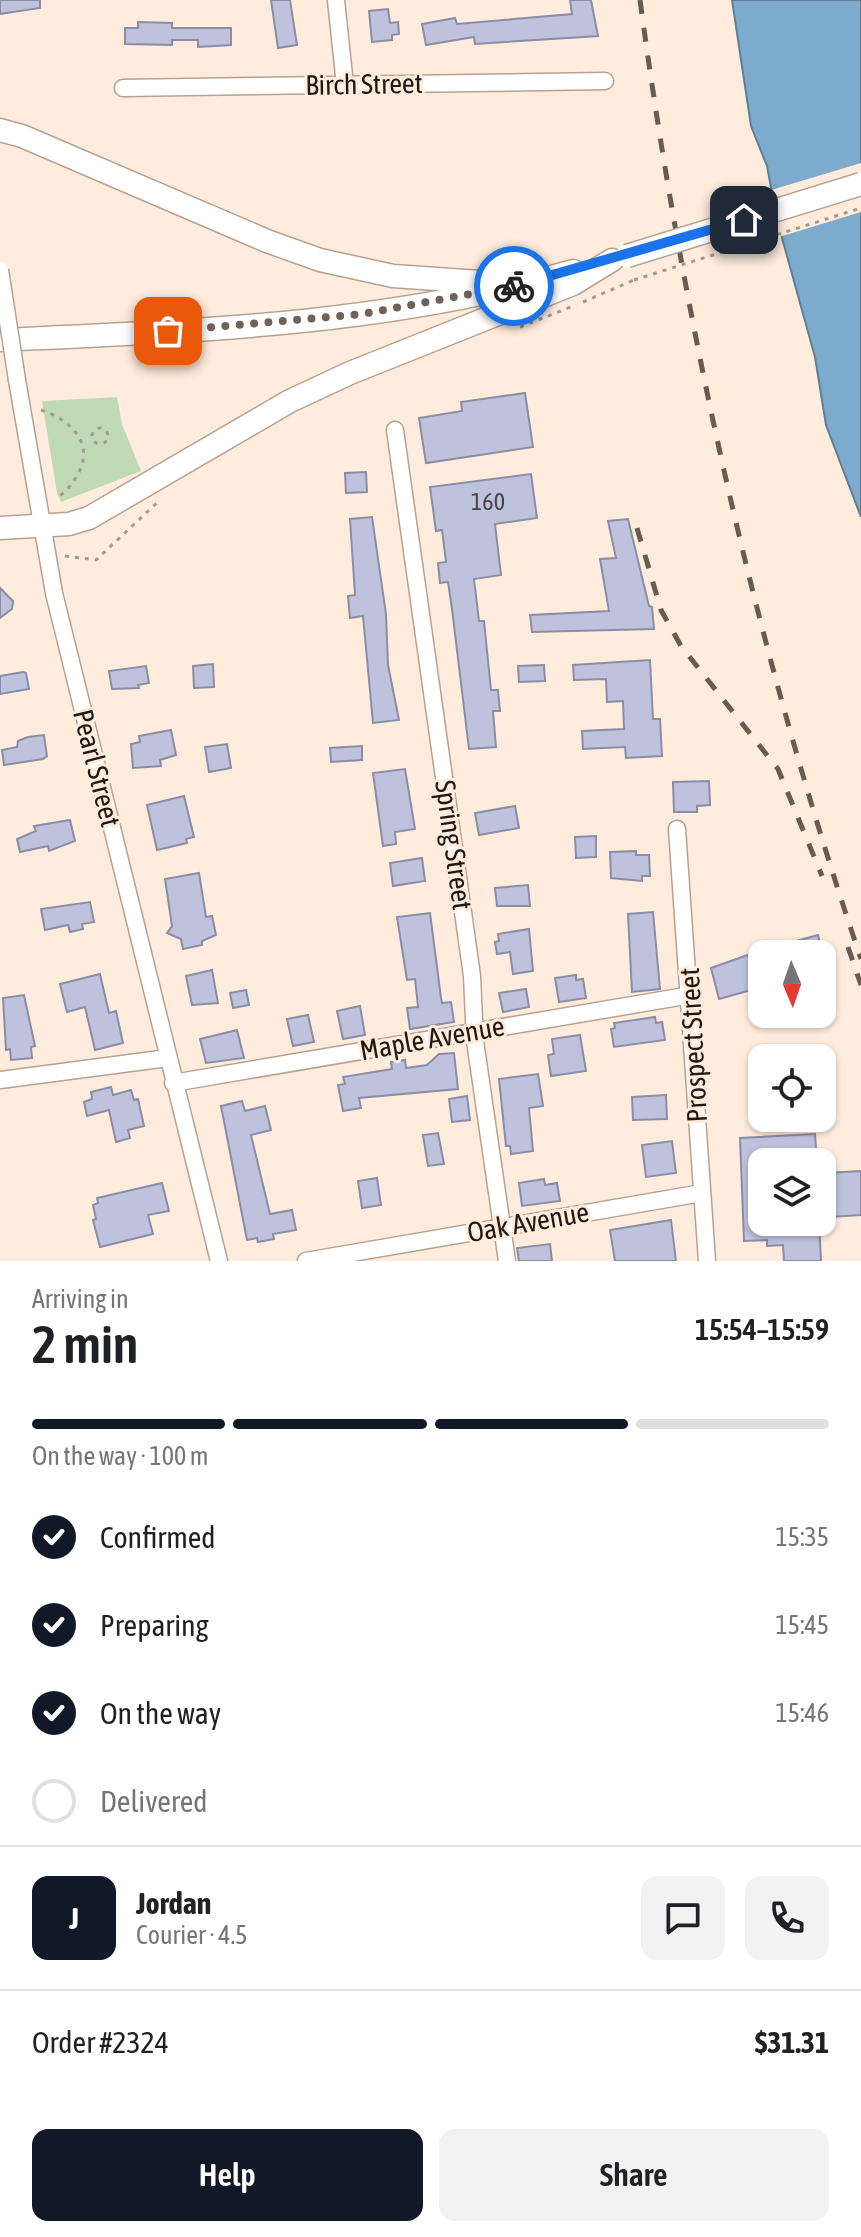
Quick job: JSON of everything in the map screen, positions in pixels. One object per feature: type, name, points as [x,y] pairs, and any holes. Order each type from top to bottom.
[{"type":"main road","points":[[0,130],[22,136],[267,241],[320,260],[393,276],[516,286]]},
{"type":"main road","points":[[0,340],[310,321],[414,306],[516,286],[620,258],[861,184]]},
{"type":"main road","points":[[0,528],[69,524],[89,518],[290,401],[377,362],[573,284],[620,258]]},
{"type":"street","points":[[336,0],[345,85]]},
{"type":"street","name":"Birch Street","points":[[123,88],[605,81]]},
{"type":"street","name":"Pearl Street","points":[[0,270],[40,526],[173,1083],[219,1261]]},
{"type":"street","name":"Spring Street","points":[[395,430],[472,976],[475,1031],[507,1261]]},
{"type":"street","name":"Prospect Street","points":[[677,829],[691,995],[707,1261]]},
{"type":"street","name":"Maple Avenue","points":[[173,1083],[691,995]]},
{"type":"street","points":[[0,1080],[168,1058]]},
{"type":"street","name":"Oak Avenue","points":[[306,1261],[702,1193]]},
{"type":"path","points":[[519,328],[634,280],[861,208]]},
{"type":"path","points":[[41,410],[71,425],[81,439],[79,471],[64,493],[55,498]]},
{"type":"path","points":[[81,439],[91,438],[101,445],[108,435],[99,428],[91,438]]},
{"type":"path","points":[[66,556],[96,560],[164,497]]},
{"type":"green space","points":[[117,397],[122,424],[141,471],[61,502],[42,401]]},
{"type":"water","points":[[732,0],[861,0],[861,517],[826,425],[815,357],[777,220],[767,166],[751,126]]},
{"type":"pier","points":[[861,163],[861,212],[779,237],[768,191]]},
{"type":"building","points":[[0,0],[40,0],[40,8],[0,14]]},
{"type":"building","points":[[271,0],[290,0],[297,45],[278,48]]},
{"type":"building","points":[[570,0],[591,0],[598,36],[475,44],[474,37],[426,45],[422,24],[455,18],[457,24],[572,14]]},
{"type":"building","points":[[388,9],[390,23],[398,22],[399,34],[392,35],[392,40],[372,42],[369,11]]},
{"type":"building","points":[[138,22],[172,23],[172,28],[231,28],[231,45],[198,47],[198,40],[172,40],[172,45],[125,44],[125,28],[138,28]]},
{"type":"building","points":[[525,393],[533,447],[426,463],[419,418],[462,411],[461,402]]},
{"type":"building","points":[[366,472],[367,492],[346,493],[345,473]]},
{"type":"building","points":[[531,474],[537,518],[495,524],[501,575],[474,579],[479,621],[484,621],[491,690],[498,690],[500,711],[493,711],[496,747],[469,749],[448,582],[440,583],[438,563],[446,562],[442,530],[436,531],[430,487]]},
{"type":"building","points":[[372,517],[386,614],[388,665],[399,720],[373,723],[363,616],[350,618],[348,596],[355,595],[350,519]]},
{"type":"building","points":[[628,519],[649,606],[652,607],[654,629],[532,632],[530,615],[609,611],[600,559],[616,558],[608,521]]},
{"type":"building","points":[[0,588],[13,601],[12,609],[0,618]]},
{"type":"building","points":[[650,660],[653,719],[660,719],[662,756],[626,758],[625,747],[583,749],[582,731],[624,729],[623,701],[607,702],[606,679],[574,680],[573,665]]},
{"type":"building","points":[[213,664],[214,687],[194,688],[193,666]]},
{"type":"building","points":[[544,665],[545,681],[519,682],[518,666]]},
{"type":"building","points":[[146,666],[149,683],[138,685],[139,688],[112,689],[109,671]]},
{"type":"building","points":[[26,673],[29,689],[0,694],[0,676]]},
{"type":"building","points":[[171,730],[176,755],[160,760],[161,766],[133,768],[131,744],[140,742],[139,736]]},
{"type":"building","points":[[44,735],[47,756],[43,759],[4,765],[2,750],[17,747],[18,741],[28,737]]},
{"type":"building","points":[[227,744],[231,768],[209,772],[205,747]]},
{"type":"building","points":[[362,746],[362,760],[331,762],[330,748]]},
{"type":"building","points":[[405,769],[415,829],[395,832],[396,844],[383,846],[373,773]]},
{"type":"building","points":[[709,781],[710,805],[697,806],[697,812],[674,812],[673,782]]},
{"type":"building","points":[[184,796],[194,837],[186,839],[187,843],[157,850],[147,805]]},
{"type":"building","points":[[515,806],[519,828],[479,835],[475,813]]},
{"type":"building","points":[[70,820],[75,841],[49,851],[48,846],[20,852],[17,839],[36,831],[34,826]]},
{"type":"building","points":[[596,836],[596,857],[576,858],[575,837]]},
{"type":"building","points":[[636,851],[636,855],[649,855],[650,876],[642,876],[642,881],[611,878],[610,852]]},
{"type":"building","points":[[422,858],[425,881],[393,886],[390,863]]},
{"type":"building","points":[[199,873],[206,917],[212,916],[216,935],[202,941],[202,945],[183,949],[181,939],[167,933],[172,926],[165,879]]},
{"type":"building","points":[[528,885],[530,906],[497,906],[495,888]]},
{"type":"building","points":[[90,902],[94,922],[82,924],[83,929],[70,932],[68,925],[45,930],[41,909]]},
{"type":"building","points":[[653,912],[660,989],[632,992],[628,914]]},
{"type":"building","points":[[430,913],[442,1003],[451,1002],[454,1022],[410,1029],[407,1008],[418,1007],[415,979],[407,980],[397,917]]},
{"type":"building","points":[[529,929],[533,971],[513,974],[510,952],[497,954],[495,942],[499,941],[498,934]]},
{"type":"building","points":[[818,935],[819,940],[800,940]]},
{"type":"building","points":[[748,955],[748,991],[719,999],[711,968]]},
{"type":"building","points":[[212,970],[218,1003],[192,1005],[186,976]]},
{"type":"building","points":[[100,974],[109,1013],[116,1011],[123,1043],[95,1050],[85,1007],[67,1012],[60,984]]},
{"type":"building","points":[[576,975],[576,980],[583,979],[586,998],[559,1002],[555,978]]},
{"type":"building","points":[[526,989],[529,1007],[503,1012],[499,993]]},
{"type":"building","points":[[246,990],[249,1005],[233,1008],[230,993]]},
{"type":"building","points":[[24,995],[35,1046],[31,1047],[32,1058],[11,1060],[10,1049],[6,1050],[3,998]]},
{"type":"building","points":[[360,1006],[365,1035],[343,1039],[337,1011]]},
{"type":"building","points":[[308,1015],[314,1042],[293,1046],[287,1019]]},
{"type":"building","points":[[655,1017],[656,1023],[662,1022],[665,1040],[614,1047],[611,1029],[615,1028],[614,1023]]},
{"type":"building","points":[[237,1030],[244,1058],[206,1063],[200,1039]]},
{"type":"building","points":[[580,1035],[586,1071],[551,1076],[548,1055],[554,1054],[552,1039]]},
{"type":"building","points":[[454,1053],[458,1089],[359,1098],[361,1108],[343,1111],[338,1085],[345,1084],[343,1077],[392,1069],[391,1062],[405,1060],[406,1068],[427,1065],[439,1054]]},
{"type":"building","points":[[538,1074],[543,1106],[529,1108],[533,1151],[511,1154],[510,1146],[506,1146],[499,1079]]},
{"type":"building","points":[[111,1087],[113,1095],[131,1090],[134,1100],[138,1099],[144,1126],[128,1130],[130,1138],[116,1142],[109,1110],[87,1116],[84,1102],[92,1099],[91,1092]]},
{"type":"building","points":[[666,1095],[667,1119],[633,1120],[632,1097]]},
{"type":"building","points":[[467,1096],[470,1120],[452,1122],[449,1099]]},
{"type":"building","points":[[242,1101],[245,1111],[265,1106],[271,1130],[251,1135],[270,1214],[292,1210],[296,1230],[273,1234],[274,1239],[258,1242],[257,1238],[247,1240],[221,1106]]},
{"type":"building","points":[[438,1133],[444,1164],[428,1166],[423,1135]]},
{"type":"building","points":[[815,1134],[816,1148],[748,1148],[748,1236],[820,1236],[821,1261],[784,1261],[783,1245],[767,1246],[767,1240],[744,1241],[740,1138]]},
{"type":"building","points":[[672,1141],[676,1173],[646,1177],[642,1145]]},
{"type":"building","points":[[861,1171],[861,1215],[836,1217],[836,1172]]},
{"type":"building","points":[[377,1178],[381,1205],[362,1208],[358,1181]]},
{"type":"building","points":[[544,1179],[545,1185],[557,1183],[560,1201],[522,1206],[519,1183]]},
{"type":"building","points":[[162,1183],[169,1211],[148,1215],[153,1234],[100,1247],[93,1220],[96,1219],[93,1205],[98,1203],[97,1198]]},
{"type":"building","points":[[671,1220],[676,1261],[615,1261],[610,1230]]},
{"type":"building","points":[[550,1244],[552,1261],[519,1261],[517,1248]]},
{"type":"railway","points":[[640,0],[678,244],[727,485],[788,723],[861,959]]},
{"type":"railway","points":[[637,528],[661,610],[681,646],[778,769],[822,876]]},
{"type":"railway","points":[[848,947],[861,985]]},
{"type":"way so far","points":[[168,331],[310,321],[414,306],[514,286]]},
{"type":"route","points":[[514,286],[744,220]]}]
